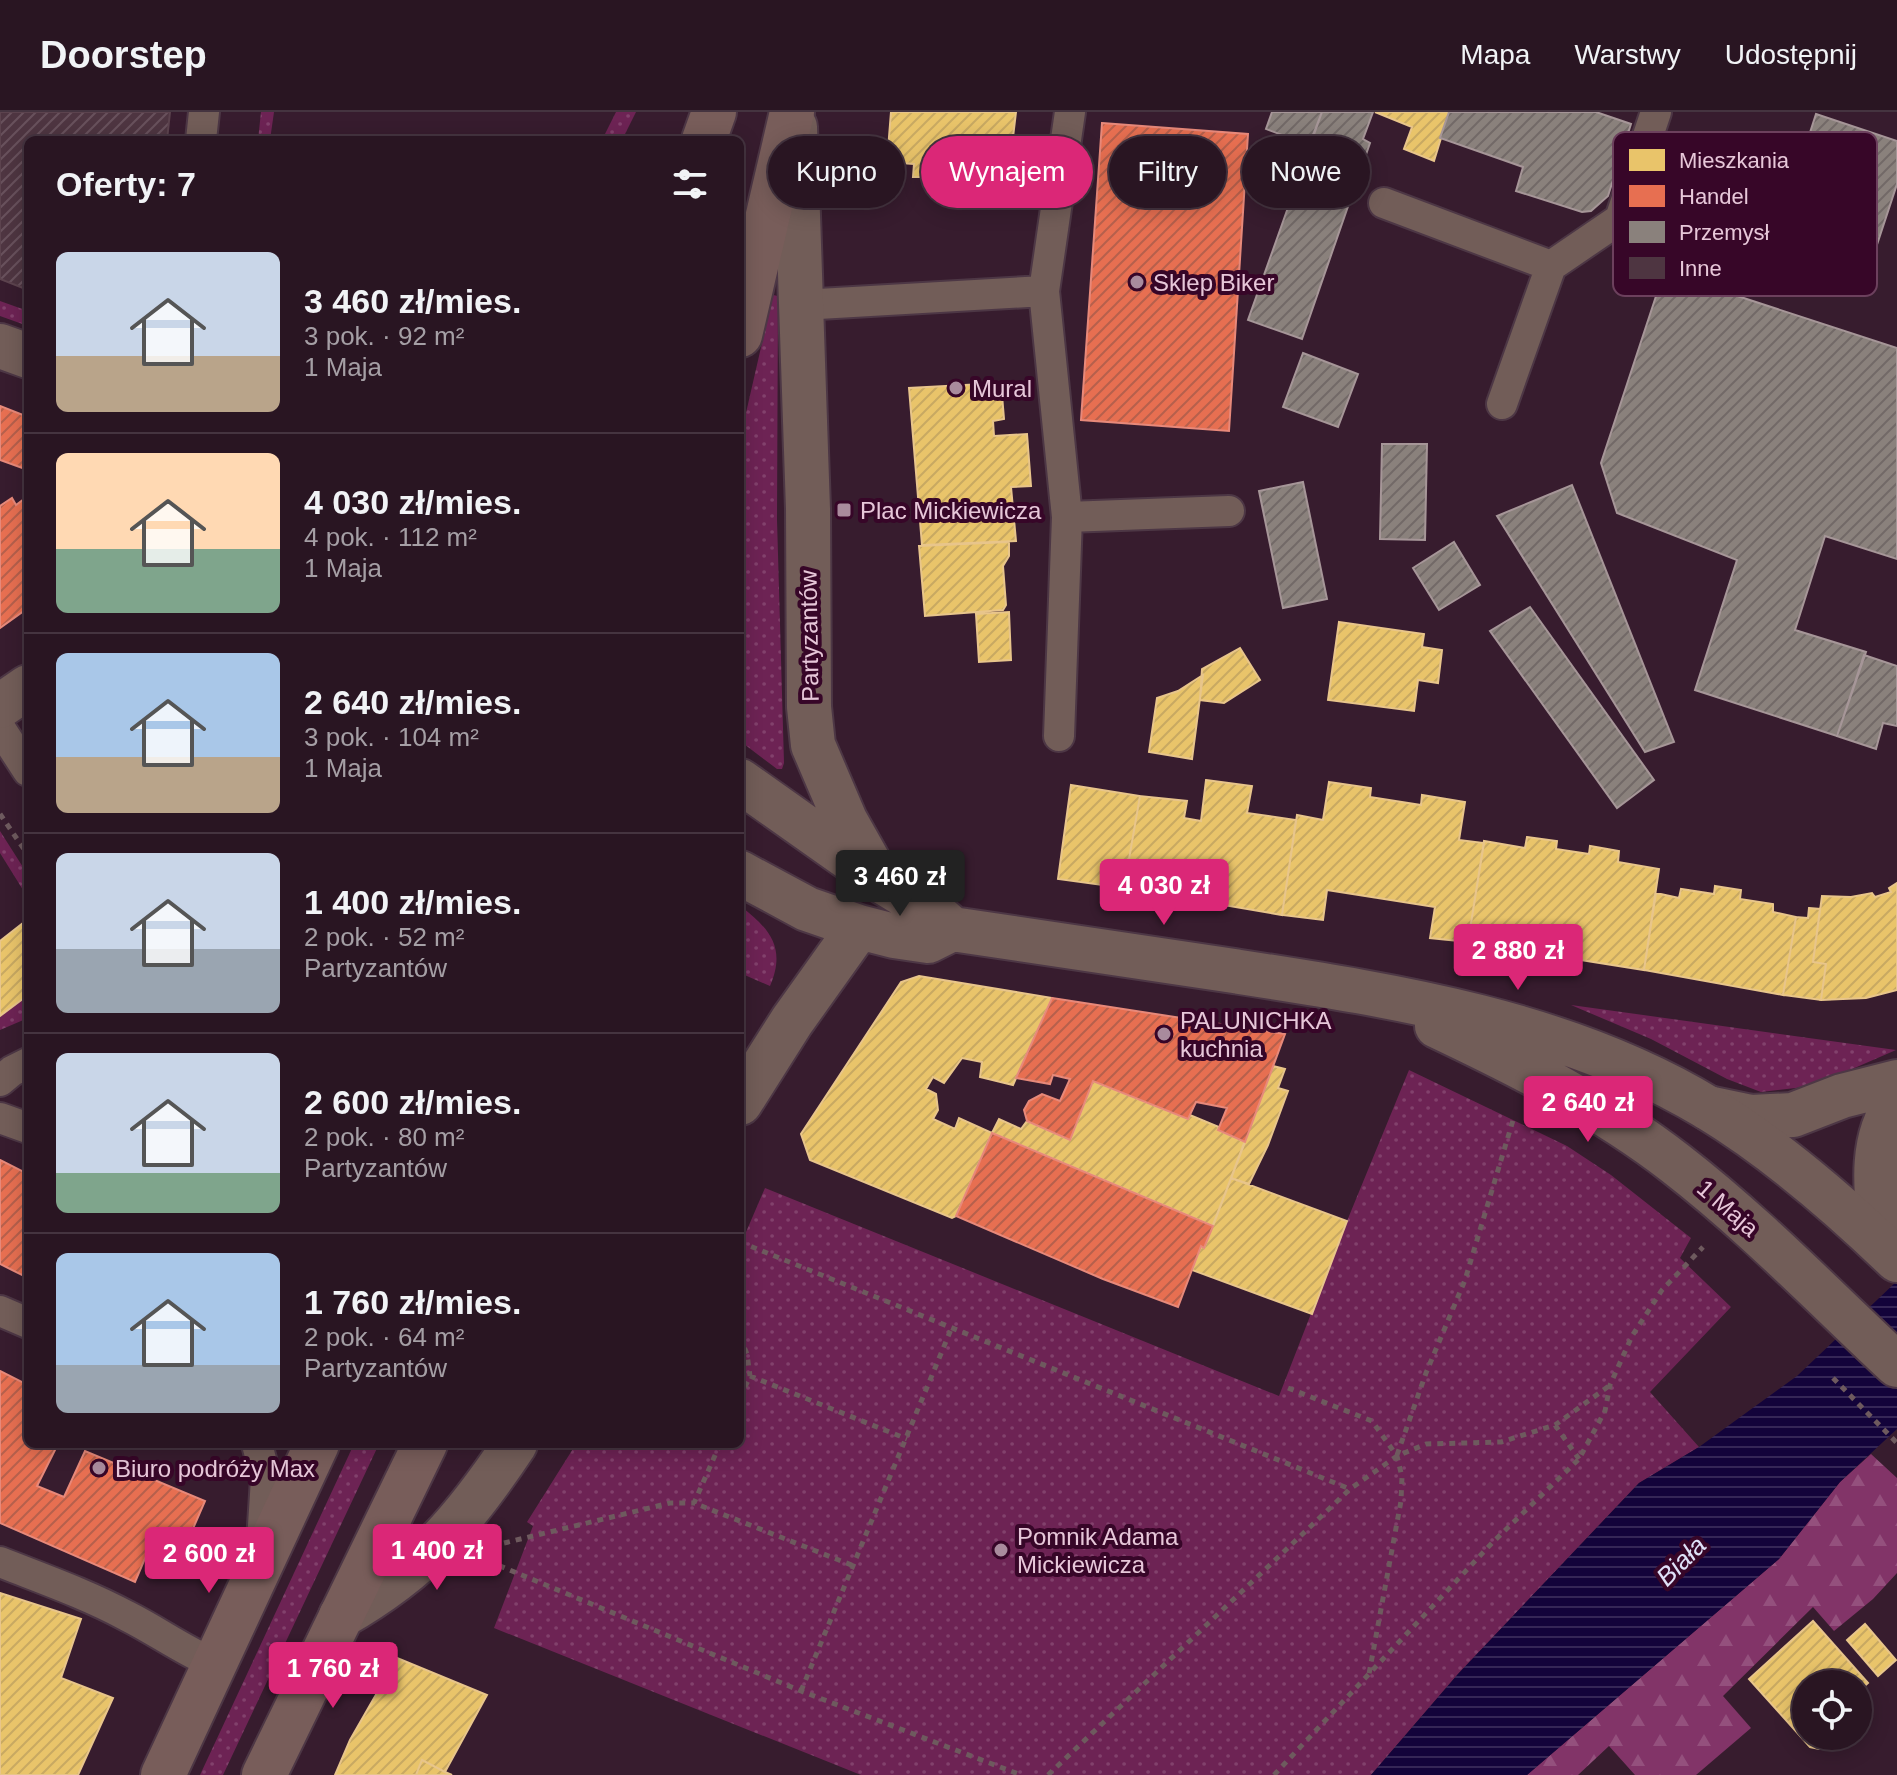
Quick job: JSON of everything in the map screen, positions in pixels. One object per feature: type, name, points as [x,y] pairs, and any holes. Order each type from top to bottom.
[{"type":"main road","points":[[705,136],[714,112]]},
{"type":"main road","name":"Partyzantów","points":[[744,318],[793,112]]},
{"type":"main road","points":[[163,1775],[315,1448]]},
{"type":"main road","points":[[264,1775],[423,1448]]},
{"type":"street","name":"Partyzantów","points":[[793,112],[808,509],[809,707],[813,745],[845,820],[880,880]]},
{"type":"street","points":[[0,346],[24,355]]},
{"type":"street","points":[[0,706],[24,690]]},
{"type":"street","name":"1 Maja","points":[[744,784],[880,880],[934,913],[952,929],[1366,993],[1502,1023],[1571,1045],[1644,1075],[1708,1108],[1776,1155],[1889,1252]]},
{"type":"street","name":"1 Maja","points":[[744,875],[807,909],[859,927],[928,941],[952,929]]},
{"type":"street","points":[[744,1097],[792,1021],[859,927],[880,880]]},
{"type":"street","name":"1 Maja","points":[[1366,993],[1487,1049],[1618,1122],[1676,1163],[1746,1221],[1897,1365]]},
{"type":"street","name":"1 Maja","points":[[1708,1108],[1751,1117],[1793,1115],[1842,1096],[1897,1082]]},
{"type":"street","name":"1 Maja","points":[[1889,1252],[1877,1193],[1879,1147],[1881,1133],[1897,1103]]},
{"type":"street","points":[[341,1616],[378,1594],[425,1558],[478,1500],[512,1448]]},
{"type":"lane","points":[[201,136],[204,112]]},
{"type":"lane","points":[[1059,736],[1067,517],[1044,291],[1070,112]]},
{"type":"lane","points":[[1649,132],[1656,112]]},
{"type":"lane","points":[[1384,203],[1551,266]]},
{"type":"lane","points":[[1502,404],[1551,266],[1613,224]]},
{"type":"lane","points":[[801,305],[1044,291]]},
{"type":"lane","points":[[1067,517],[1229,511]]},
{"type":"lane","points":[[0,728],[24,765]]},
{"type":"lane","points":[[0,1081],[24,1066]]},
{"type":"lane","points":[[0,1118],[24,1127]]},
{"type":"lane","points":[[0,1311],[24,1321]]},
{"type":"lane","points":[[258,1448],[266,1479],[259,1567]]},
{"type":"lane","points":[[0,1562],[90,1597],[132,1618],[188,1653],[215,1664]]},
{"type":"path","points":[[0,814],[24,849]]},
{"type":"path","points":[[1397,1456],[1426,1373],[1465,1280],[1516,1111]]},
{"type":"path","points":[[1274,1775],[1492,1543],[1579,1459],[1605,1411],[1610,1385],[1632,1336],[1662,1290],[1707,1243]]},
{"type":"path","points":[[744,1244],[1350,1489]]},
{"type":"path","points":[[801,1691],[952,1327]]},
{"type":"path","points":[[744,1347],[750,1376],[744,1389]]},
{"type":"path","points":[[750,1376],[907,1439]]},
{"type":"path","points":[[1048,1775],[1350,1489],[1397,1456],[1426,1444],[1501,1442],[1555,1425],[1610,1385]]},
{"type":"path","points":[[1288,1388],[1372,1421],[1397,1456],[1402,1477],[1401,1501],[1369,1675]]},
{"type":"path","points":[[1555,1425],[1579,1459]]},
{"type":"path","points":[[694,1503],[718,1448]]},
{"type":"path","points":[[494,1545],[670,1503],[694,1503],[854,1566]]},
{"type":"path","points":[[488,1561],[801,1691],[1021,1775]]},
{"type":"shaded area","points":[[261,112],[274,112],[271,136],[258,136]]},
{"type":"shaded area","points":[[616,112],[636,112],[624,136],[604,136]]},
{"type":"shaded area","points":[[773,295],[778,296],[777,520],[782,769],[777,769],[744,744],[744,422]]},
{"type":"shaded area","points":[[0,301],[24,310],[24,325],[0,316]]},
{"type":"shaded area","points":[[0,831],[24,869],[24,892],[0,853]]},
{"type":"shaded area","points":[[744,909],[760,923],[773,941],[776,961],[770,986],[744,975]]},
{"type":"shaded area","points":[[24,998],[24,1020],[0,1030],[0,1016]]},
{"type":"shaded area","points":[[1571,1005],[1896,1050],[1813,1086],[1761,1092]]},
{"type":"shaded area","points":[[1409,1070],[1567,1146],[1611,1175],[1691,1238],[1680,1258],[1731,1307],[1650,1392],[1699,1447],[1639,1483],[1458,1674],[1371,1775],[861,1775],[494,1628],[533,1526],[527,1522],[573,1448],[744,1448],[744,1237],[765,1188],[1279,1396]]},
{"type":"shaded area","points":[[352,1448],[377,1448],[223,1775],[200,1775]]},
{"type":"green space","points":[[1871,1454],[1897,1478],[1897,1573],[1873,1599],[1834,1631],[1813,1607],[1723,1696],[1751,1728],[1696,1775],[1635,1775],[1609,1746],[1578,1775],[1527,1775],[1779,1559],[1840,1482]]},
{"type":"water","name":"Biała","points":[[1897,1281],[1897,1429],[1840,1482],[1779,1559],[1527,1775],[1371,1775],[1458,1674],[1639,1483],[1699,1447],[1797,1376]]},
{"type":"building: Mieszkania","points":[[891,112],[1016,112],[1013,136],[921,136],[921,177],[913,177],[914,164],[905,163],[905,136],[889,136]]},
{"type":"building: Mieszkania","points":[[1375,112],[1449,112],[1434,161],[1404,149],[1412,127]]},
{"type":"building: Mieszkania","points":[[1001,383],[1004,419],[993,421],[994,436],[1027,434],[1031,486],[1011,487],[1016,541],[922,545],[909,388]]},
{"type":"building: Mieszkania","points":[[1009,542],[1009,556],[1003,566],[1006,605],[1003,610],[925,616],[919,546]]},
{"type":"building: Mieszkania","points":[[1009,612],[1011,660],[979,662],[976,614]]},
{"type":"building: Mieszkania","points":[[1339,622],[1424,634],[1422,647],[1442,650],[1438,683],[1418,680],[1414,711],[1328,700]]},
{"type":"building: Mieszkania","points":[[1240,648],[1260,680],[1224,703],[1200,700],[1202,669]]},
{"type":"building: Mieszkania","points":[[1203,675],[1192,759],[1149,752],[1157,698],[1178,691]]},
{"type":"building: Mieszkania","points":[[1206,780],[1252,786],[1247,813],[1296,820],[1282,915],[1124,888],[1140,796],[1187,801],[1184,818],[1201,821]]},
{"type":"building: Mieszkania","points":[[1329,782],[1371,788],[1370,797],[1421,805],[1422,795],[1465,802],[1459,840],[1484,843],[1468,942],[1430,938],[1435,907],[1327,890],[1323,920],[1282,915],[1297,815],[1323,820]]},
{"type":"building: Mieszkania","points":[[1071,785],[1140,796],[1124,888],[1058,879]]},
{"type":"building: Mieszkania","points":[[1527,837],[1557,841],[1556,849],[1589,854],[1590,846],[1619,851],[1618,862],[1659,869],[1644,970],[1468,942],[1484,841],[1525,848]]},
{"type":"building: Mieszkania","points":[[1897,883],[1897,990],[1866,998],[1821,1000],[1826,964],[1813,962],[1822,896],[1851,897],[1872,893],[1875,897],[1891,892],[1889,888]]},
{"type":"building: Mieszkania","points":[[1715,886],[1741,890],[1740,899],[1773,904],[1773,912],[1796,917],[1783,995],[1644,970],[1656,893],[1679,898],[1681,889],[1714,894]]},
{"type":"building: Mieszkania","points":[[1809,908],[1820,909],[1813,962],[1826,964],[1821,1000],[1783,995],[1796,917],[1808,918]]},
{"type":"building: Mieszkania","points":[[24,922],[24,998],[0,1016],[0,941]]},
{"type":"building: Mieszkania","points":[[919,976],[1052,998],[1013,1085],[980,1077],[982,1062],[962,1058],[944,1083],[933,1077],[926,1089],[936,1094],[938,1110],[933,1119],[955,1129],[959,1118],[992,1133],[956,1216],[952,1218],[810,1160],[801,1134],[901,982]]},
{"type":"building: Mieszkania","points":[[1273,1066],[1285,1069],[1278,1088],[1288,1091],[1268,1145],[1249,1184],[1231,1178]]},
{"type":"building: Mieszkania","points":[[1093,1081],[1188,1119],[1190,1115],[1245,1142],[1213,1226],[992,1133],[999,1119],[1021,1129],[1027,1121],[1070,1140]]},
{"type":"building: Mieszkania","points":[[1231,1178],[1347,1221],[1312,1314],[1192,1270],[1201,1246],[1204,1248]]},
{"type":"building: Mieszkania","points":[[0,1593],[81,1619],[61,1678],[113,1698],[78,1775],[0,1775]]},
{"type":"building: Mieszkania","points":[[1813,1621],[1856,1670],[1792,1670],[1792,1727],[1749,1679]]},
{"type":"building: Mieszkania","points":[[1865,1624],[1896,1660],[1878,1676],[1847,1640]]},
{"type":"building: Mieszkania","points":[[397,1658],[487,1695],[445,1772],[422,1760],[416,1775],[335,1775],[350,1740]]},
{"type":"building: Mieszkania","points":[[422,1760],[445,1772],[452,1775],[416,1775]]},
{"type":"building: Handel","points":[[1102,123],[1248,134],[1242,136],[1243,208],[1229,431],[1081,420]]},
{"type":"building: Handel","points":[[0,406],[24,415],[24,469],[0,460]]},
{"type":"building: Handel","points":[[12,498],[16,505],[24,499],[24,611],[0,628],[0,506]]},
{"type":"building: Handel","points":[[1052,998],[1285,1034],[1245,1142],[1218,1130],[1227,1108],[1196,1102],[1188,1119],[1093,1081],[1070,1140],[1027,1121],[1024,1110],[1029,1101],[1042,1094],[1060,1101],[1070,1079],[1053,1075],[1050,1084],[1016,1078]]},
{"type":"building: Handel","points":[[992,1133],[1213,1226],[1204,1248],[1201,1246],[1178,1307],[1103,1279],[956,1216]]},
{"type":"building: Handel","points":[[0,1160],[24,1172],[24,1276],[0,1264]]},
{"type":"building: Handel","points":[[0,1371],[24,1383],[24,1448],[56,1448],[37,1486],[64,1497],[85,1451],[205,1501],[185,1547],[155,1535],[135,1582],[0,1523]]},
{"type":"building: Przemysł","points":[[1272,112],[1322,112],[1313,136],[1285,136],[1266,129]]},
{"type":"building: Przemysł","points":[[1322,112],[1373,112],[1364,136],[1313,136]]},
{"type":"building: Przemysł","points":[[1449,112],[1596,112],[1631,124],[1628,132],[1613,132],[1613,180],[1608,196],[1591,211],[1582,212],[1516,191],[1523,167],[1440,138]]},
{"type":"building: Przemysł","points":[[1816,114],[1870,132],[1810,132]]},
{"type":"building: Przemysł","points":[[1877,134],[1897,141],[1897,184],[1877,245]]},
{"type":"building: Przemysł","points":[[1288,208],[1347,208],[1302,339],[1248,320]]},
{"type":"building: Przemysł","points":[[1656,296],[1738,296],[1897,348],[1897,559],[1825,536],[1795,630],[1866,652],[1837,736],[1695,690],[1737,560],[1617,513],[1601,463]]},
{"type":"building: Przemysł","points":[[1303,353],[1358,374],[1338,427],[1283,407]]},
{"type":"building: Przemysł","points":[[1382,444],[1427,444],[1425,540],[1380,539]]},
{"type":"building: Przemysł","points":[[1303,482],[1327,599],[1283,608],[1259,491]]},
{"type":"building: Przemysł","points":[[1572,485],[1674,742],[1645,752],[1497,516]]},
{"type":"building: Przemysł","points":[[1454,542],[1480,585],[1439,610],[1413,568]]},
{"type":"building: Przemysł","points":[[1530,607],[1654,780],[1617,808],[1490,631]]},
{"type":"building: Przemysł","points":[[1864,655],[1897,666],[1897,726],[1883,723],[1876,749],[1837,736]]},
{"type":"building: Inne","points":[[0,112],[170,112],[167,136],[24,136],[24,288],[0,279]]},
{"type":"place","name":"Sklep Biker","points":[[1137,282]]},
{"type":"place","name":"Mural","points":[[956,388]]},
{"type":"place","name":"Plac Mickiewicza","points":[[844,510]]},
{"type":"place","name":"PALUNICHKA kuchnia","points":[[1164,1034]]},
{"type":"place","name":"Biuro podróży Max","points":[[99,1468]]},
{"type":"place","name":"Pomnik Adama Mickiewicza","points":[[1001,1550]]}]
